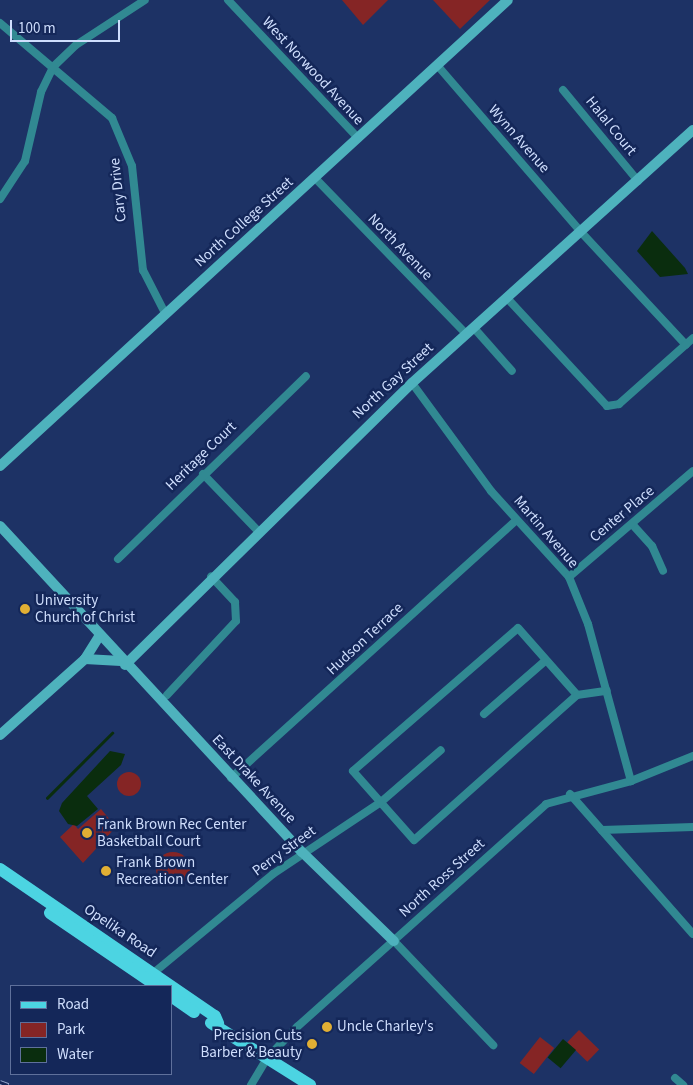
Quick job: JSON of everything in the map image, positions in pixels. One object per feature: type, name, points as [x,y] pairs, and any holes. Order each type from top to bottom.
[{"type":"main road","name":"Opelika Road","points":[[0,869],[153,980]]},
{"type":"main road","name":"Opelika Road","points":[[0,879],[153,980]]},
{"type":"main road","name":"Opelika Road","points":[[172,991],[215,1016],[218,1023]]},
{"type":"main road","name":"Opelika Road","points":[[172,997],[218,1023],[310,1085]]},
{"type":"street","points":[[0,199],[25,161],[40,92],[54,67],[76,45],[145,0]]},
{"type":"street","name":"West Norwood Avenue","points":[[228,0],[358,138]]},
{"type":"street","name":"North College Street","points":[[0,466],[508,0]]},
{"type":"street","name":"Cary Drive","points":[[0,24],[54,67],[112,118],[125,141],[143,270],[165,313]]},
{"type":"street","name":"Wynn Avenue","points":[[437,65],[581,232],[686,345]]},
{"type":"street","name":"Halal Court","points":[[563,90],[638,181]]},
{"type":"street","name":"North Gay Street","points":[[123,663],[257,530],[412,382],[693,130]]},
{"type":"street","name":"North Avenue","points":[[314,178],[512,371]]},
{"type":"street","points":[[507,298],[607,406],[619,404],[693,338]]},
{"type":"street","name":"Heritage Court","points":[[118,559],[203,474],[306,376]]},
{"type":"street","name":"Martin Avenue","points":[[412,382],[518,520],[569,577],[607,690],[631,781]]},
{"type":"street","name":"Center Place","points":[[569,577],[693,471]]},
{"type":"street","points":[[203,474],[257,530]]},
{"type":"street","name":"Hudson Terrace","points":[[231,778],[518,520]]},
{"type":"street","points":[[632,524],[652,546],[663,571]]},
{"type":"street","name":"East Drake Avenue","points":[[0,526],[99,637],[231,778],[302,852],[394,941],[493,1045]]},
{"type":"street","points":[[168,695],[236,621],[235,602],[211,576]]},
{"type":"street","points":[[577,695],[545,661],[518,628],[353,771],[414,840],[577,695],[607,690]]},
{"type":"street","points":[[0,735],[85,659],[99,637]]},
{"type":"street","points":[[85,659],[123,663]]},
{"type":"street","points":[[484,714],[545,661]]},
{"type":"street","name":"Perry Street","points":[[153,980],[302,852],[381,802],[441,750]]},
{"type":"street","name":"North Ross Street","points":[[252,1085],[268,1057],[532,815],[570,794],[631,781],[693,756]]},
{"type":"street","points":[[570,794],[693,934]]},
{"type":"street","points":[[602,830],[693,827]]},
{"type":"street","points":[[675,1078],[683,1085]]},
{"type":"green space","points":[[342,0],[388,0],[363,25]]},
{"type":"green space","points":[[433,0],[490,0],[460,29]]},
{"type":"green space","points":[[129,772],[134,773],[140,779],[140,789],[134,795],[129,796],[124,795],[118,789],[117,784],[118,779],[124,773]]},
{"type":"green space","name":"Frank Brown Rec Center Basketball Court","points":[[101,809],[116,827],[83,863],[60,837],[74,824],[78,829]]},
{"type":"green space","points":[[173,852],[180,853],[185,857],[189,862],[189,876],[185,881],[180,885],[173,886],[166,885],[161,881],[157,876],[156,869],[157,862],[161,857],[166,853]]},
{"type":"green space","points":[[579,1030],[599,1049],[587,1062],[567,1042]]},
{"type":"green space","points":[[540,1037],[554,1048],[534,1074],[520,1063]]},
{"type":"water","points":[[652,231],[685,268],[688,274],[660,277],[637,251]]},
{"type":"water","points":[[110,751],[125,754],[121,765],[87,796],[98,809],[77,826],[68,824],[59,811],[62,803]]},
{"type":"water","points":[[563,1039],[576,1050],[561,1068],[548,1057]]},
{"type":"waterway","points":[[47,798],[112,733]]},
{"type":"railway","points":[[0,1082],[8,1085]]},
{"type":"place","name":"University Church of Christ","points":[[25,609]]},
{"type":"place","name":"Frank Brown Rec Center Basketball Court","points":[[87,833]]},
{"type":"place","name":"Frank Brown Recreation Center","points":[[106,871]]},
{"type":"place","name":"Uncle Charley's","points":[[327,1027]]},
{"type":"place","name":"Precision Cuts Barber & Beauty","points":[[312,1044]]}]
